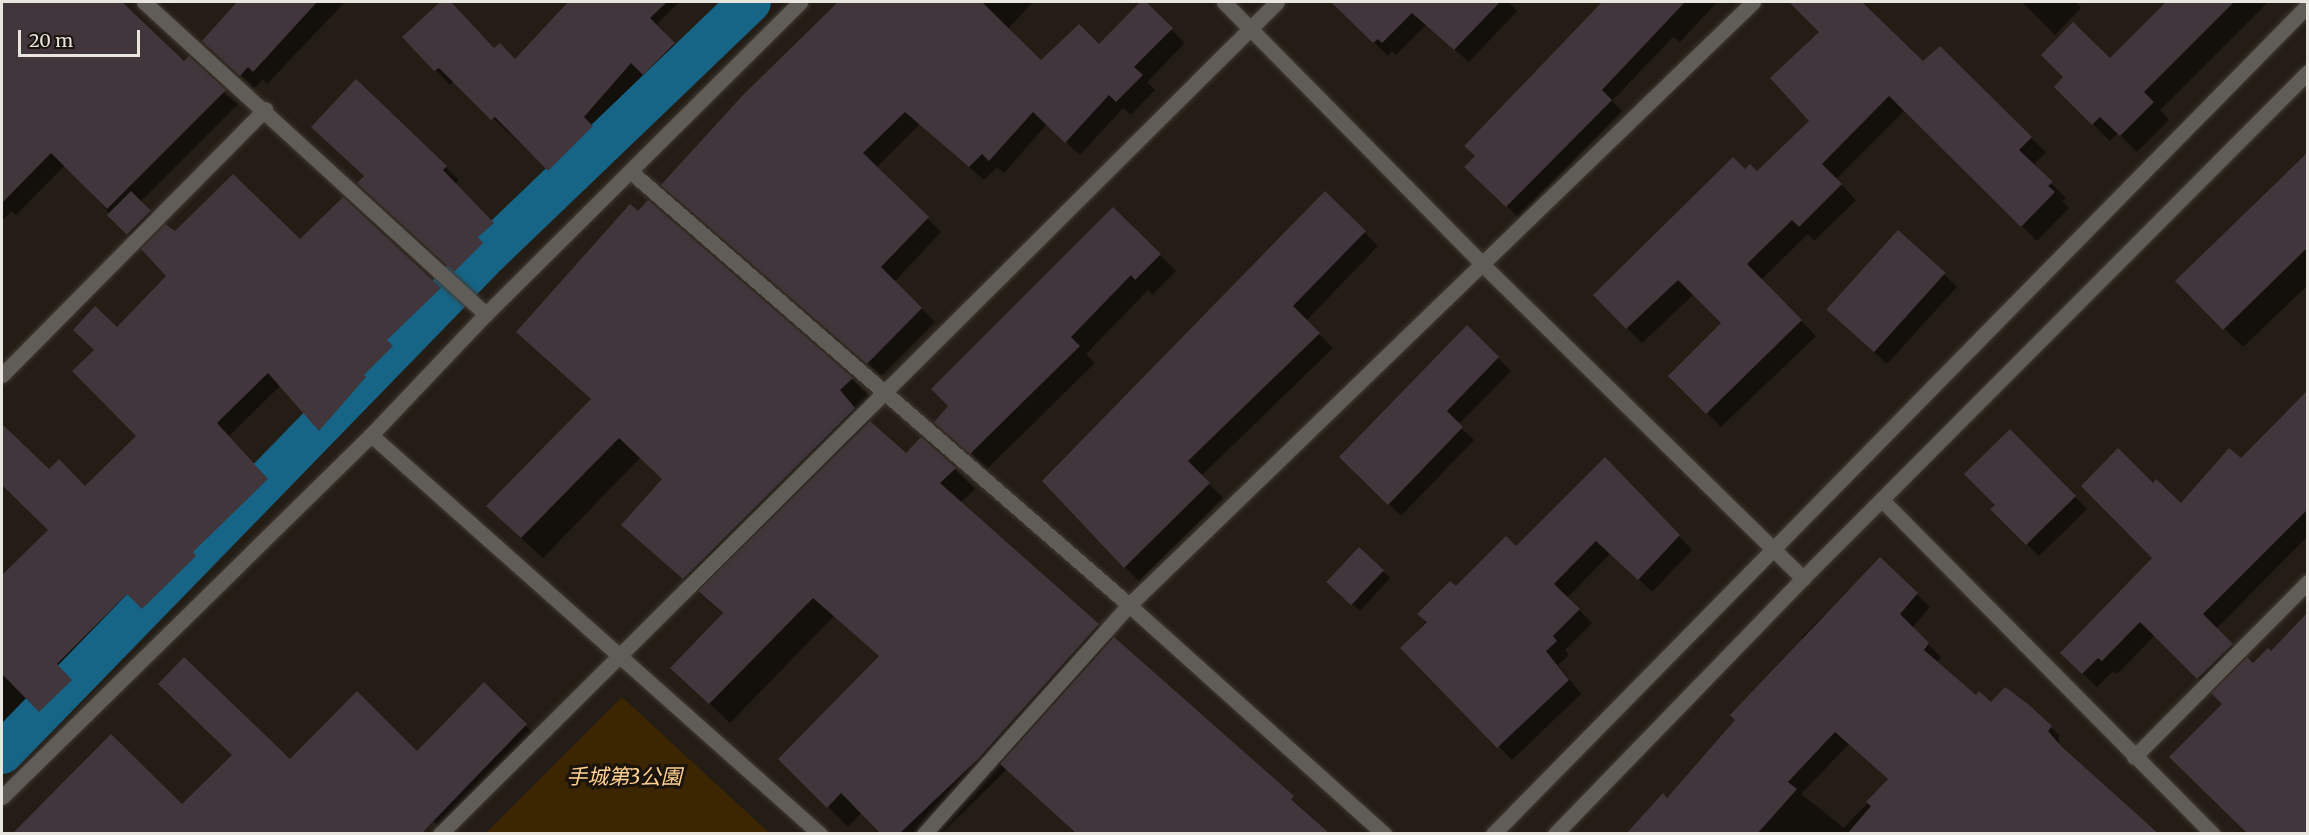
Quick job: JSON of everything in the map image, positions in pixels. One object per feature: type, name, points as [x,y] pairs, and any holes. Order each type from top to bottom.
[{"type":"street","points":[[144,2],[265,109],[486,314]]},
{"type":"street","points":[[2,797],[370,435],[486,314],[800,2]]},
{"type":"street","points":[[1224,2],[1483,266],[1803,578]]},
{"type":"street","points":[[440,834],[618,653],[1277,2]]},
{"type":"street","points":[[924,834],[1129,605],[1483,266],[1753,2]]},
{"type":"street","points":[[1493,834],[1772,547],[2307,5]]},
{"type":"street","points":[[1555,834],[1803,578],[2307,72]]},
{"type":"street","points":[[2,375],[265,109]]},
{"type":"street","points":[[630,171],[1129,605],[1384,834]]},
{"type":"street","points":[[370,435],[820,834]]},
{"type":"street","points":[[1882,500],[2134,757],[2213,834]]},
{"type":"street","points":[[2134,757],[2307,582]]},
{"type":"green space","name":"手城第3公園","points":[[622,697],[769,833],[486,833]]},
{"type":"building","points":[[2,2],[122,2],[184,61],[189,56],[226,90],[107,209],[51,153],[2,203]]},
{"type":"building","points":[[237,2],[317,2],[253,72],[248,67],[240,76],[202,41]]},
{"type":"building","points":[[440,2],[451,2],[494,48],[500,43],[515,59],[568,2],[667,2],[650,18],[675,43],[643,75],[631,63],[584,117],[593,126],[548,171],[495,117],[491,120],[439,68],[434,71],[402,37]]},
{"type":"building","points":[[838,2],[982,2],[1041,60],[1079,24],[1099,44],[1140,2],[1146,2],[1173,28],[1134,67],[1143,75],[1116,102],[1109,95],[1065,143],[1033,112],[989,161],[982,154],[969,167],[905,112],[863,153],[929,217],[881,267],[922,308],[867,364],[661,185],[742,96]]},
{"type":"building","points":[[1331,2],[1500,2],[1454,50],[1412,13],[1382,43],[1378,39],[1373,43]]},
{"type":"building","points":[[1602,2],[1685,2],[1602,90],[1612,100],[1506,207],[1464,167],[1475,156],[1464,146]]},
{"type":"building","points":[[1789,2],[1862,2],[1923,61],[1940,46],[2032,137],[2019,150],[2053,182],[2048,186],[2055,192],[2021,227],[1889,96],[1822,164],[1842,184],[1799,227],[1792,220],[1747,264],[1802,320],[1706,414],[1668,376],[1721,323],[1678,280],[1626,329],[1593,295],[1733,157],[1745,169],[1750,164],[1757,171],[1809,121],[1770,78],[1819,32]]},
{"type":"building","points":[[2166,2],[2234,2],[2144,92],[2154,102],[2120,136],[2100,117],[2092,125],[2054,87],[2063,77],[2041,55],[2073,22],[2110,58]]},
{"type":"building","points":[[356,79],[447,166],[443,170],[494,223],[478,237],[483,243],[454,272],[357,183],[364,176],[311,127]]},
{"type":"building","points":[[2307,153],[2307,248],[2223,330],[2175,281]]},
{"type":"building","points":[[233,174],[300,239],[343,197],[441,288],[387,340],[393,346],[364,375],[366,377],[319,431],[268,373],[217,423],[268,479],[193,552],[196,556],[142,609],[127,594],[57,664],[72,680],[39,712],[2,674],[2,575],[48,530],[2,485],[2,424],[49,469],[59,459],[85,486],[136,436],[72,371],[94,350],[73,330],[95,306],[117,327],[166,276],[141,249],[165,224],[175,231]]},
{"type":"building","points":[[131,191],[151,211],[127,235],[107,215]]},
{"type":"building","points":[[1325,191],[1366,231],[1293,306],[1320,333],[1188,461],[1210,483],[1124,568],[1042,481]]},
{"type":"building","points":[[648,200],[853,378],[840,390],[855,408],[683,579],[621,525],[662,479],[619,438],[521,538],[486,506],[591,399],[516,332],[630,204],[638,211]]},
{"type":"building","points":[[1113,207],[1161,254],[1135,280],[1131,275],[1071,337],[1080,346],[970,454],[934,422],[948,406],[931,389]]},
{"type":"building","points":[[1898,230],[1946,273],[1874,352],[1826,310]]},
{"type":"building","points":[[1467,325],[1499,357],[1447,411],[1463,427],[1388,505],[1339,457]]},
{"type":"building","points":[[2307,391],[2307,510],[2203,614],[2233,644],[2197,679],[2140,622],[2102,661],[2098,658],[2082,674],[2060,653],[2152,558],[2081,486],[2118,448],[2153,483],[2156,479],[2181,503],[2229,448],[2241,458]]},
{"type":"building","points":[[870,421],[906,453],[921,437],[956,468],[940,483],[1099,624],[978,759],[899,834],[881,834],[841,793],[827,808],[778,759],[879,656],[813,598],[709,704],[670,668],[723,613],[698,591]]},
{"type":"building","points":[[2010,429],[2076,496],[2026,545],[1990,509],[1995,505],[1964,474]]},
{"type":"building","points":[[1605,457],[1680,535],[1638,580],[1596,541],[1554,584],[1580,609],[1553,636],[1557,641],[1546,651],[1569,680],[1497,748],[1400,648],[1427,622],[1417,614],[1450,581],[1456,586],[1506,536],[1516,546]]},
{"type":"building","points":[[1359,547],[1384,570],[1351,605],[1326,582]]},
{"type":"building","points":[[1880,557],[1918,593],[1900,614],[1929,643],[1924,650],[1976,695],[1979,691],[1991,702],[2005,687],[2028,704],[2052,726],[2048,731],[2061,746],[2159,834],[1847,834],[1871,806],[1866,802],[1888,779],[1835,732],[1788,782],[1797,789],[1757,834],[1626,834],[1663,793],[1667,798],[1735,720],[1730,715]]},
{"type":"building","points":[[2307,613],[2307,834],[2248,834],[2169,757],[2222,704],[2211,693],[2247,657],[2253,663],[2268,648],[2271,651]]},
{"type":"building","points":[[1114,637],[1294,796],[1291,799],[1330,834],[1077,834],[1000,764]]},
{"type":"building","points":[[184,657],[290,759],[357,691],[417,751],[484,682],[527,724],[421,834],[12,834],[111,734],[182,804],[232,755],[158,684]]},
{"type":"waterway","points":[[2,753],[488,253],[750,2]]}]
